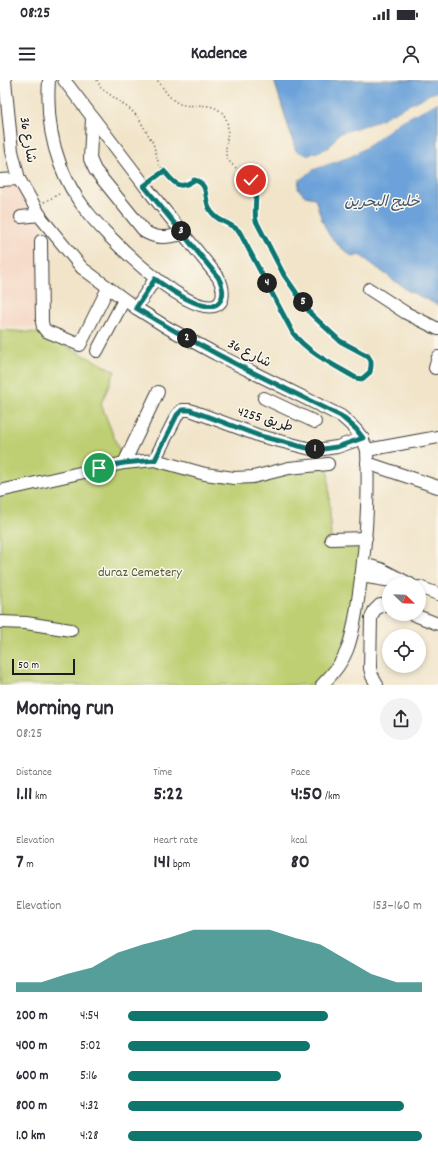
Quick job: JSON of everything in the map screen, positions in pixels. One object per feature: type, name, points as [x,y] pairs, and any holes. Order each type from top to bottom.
[{"type":"street","name":"شارع 36","points":[[5,80],[12,151],[19,179],[38,211],[82,268],[124,300],[168,328],[216,354],[341,416],[356,429],[363,438],[367,450],[366,538],[354,630],[341,663],[322,685]]},
{"type":"street","points":[[50,80],[49,109],[53,140],[60,164],[71,187],[96,224],[155,279],[178,294],[205,306],[214,306],[219,303],[222,299],[222,293],[221,282],[218,277],[144,186],[64,80]]},
{"type":"street","points":[[92,118],[90,159],[95,170],[145,232],[154,237],[165,238],[183,234]]},
{"type":"street","points":[[0,180],[19,179]]},
{"type":"street","points":[[21,217],[38,211]]},
{"type":"street","points":[[41,241],[42,322],[43,327],[46,330],[80,345],[108,288]]},
{"type":"street","points":[[136,308],[155,279]]},
{"type":"street","points":[[369,289],[406,313],[438,329]]},
{"type":"street","points":[[97,351],[124,300]]},
{"type":"street","points":[[282,387],[269,400],[315,422]]},
{"type":"street","points":[[124,463],[158,392]]},
{"type":"street","name":"طريق 4255","points":[[155,460],[177,415],[182,410],[190,410],[260,436],[311,449],[337,447],[363,438]]},
{"type":"street","points":[[367,450],[438,438]]},
{"type":"street","points":[[0,491],[124,463],[155,460],[205,474],[234,478],[253,477],[290,468],[328,464]]},
{"type":"street","points":[[367,463],[438,488]]},
{"type":"street","points":[[331,540],[366,538]]},
{"type":"street","points":[[362,570],[381,569],[396,577]]},
{"type":"street","points":[[426,590],[438,594]]},
{"type":"street","points":[[378,685],[372,676],[370,668],[371,618],[374,611],[382,606]]},
{"type":"street","points":[[426,619],[438,624]]},
{"type":"street","points":[[0,622],[26,623],[71,630]]},
{"type":"path","points":[[97,80],[101,88],[138,117],[153,143],[159,165],[175,184],[186,186],[194,180],[199,181],[202,184],[208,207],[216,218],[239,231],[298,340],[315,353],[356,378],[362,379],[370,372],[371,361],[368,356],[340,341],[311,314],[284,275],[256,221],[255,185],[232,164],[226,155],[228,126],[225,116],[220,111],[210,106],[179,104],[173,100],[157,80]]},
{"type":"path","points":[[144,186],[164,171]]},
{"type":"path","points":[[38,211],[71,187]]},
{"type":"shaded area","points":[[19,179],[42,219],[43,327],[0,327],[0,180]]},
{"type":"green space","name":"duraz Cemetery","points":[[0,330],[40,333],[115,371],[101,404],[124,463],[155,460],[234,478],[328,464],[331,539],[366,538],[341,663],[319,685],[0,685]]},
{"type":"water","points":[[274,80],[438,80],[438,92],[431,94],[374,123],[339,134],[329,148],[307,156],[296,151]]},
{"type":"water","name":"خليج البحرين","points":[[438,102],[438,305],[407,290],[360,255],[353,257],[344,250],[330,236],[321,218],[315,198],[305,196],[298,189],[299,180],[314,169],[351,156],[371,144],[399,122]]},
{"type":"pier","points":[[438,92],[438,94],[375,125],[340,136],[329,150],[308,158],[296,153],[296,151],[308,156],[329,148],[339,134],[374,123],[431,94]]},
{"type":"pier","points":[[438,100],[438,102],[399,122],[371,144],[351,156],[314,169],[299,180],[299,178],[313,168],[350,154],[370,143],[398,121]]},
{"type":"route","points":[[99,468],[124,463],[155,460],[177,415],[182,410],[190,410],[260,436],[311,449],[337,447],[363,438],[356,429],[341,416],[216,354],[168,328],[136,308],[155,279],[178,294],[205,306],[214,306],[222,299],[221,282],[218,277],[144,186],[164,171],[175,184],[186,186],[194,180],[199,181],[202,184],[205,190],[208,207],[211,212],[216,218],[239,231],[298,340],[315,353],[356,378],[362,379],[370,372],[371,361],[368,356],[340,341],[311,314],[284,275],[256,221],[256,192],[255,185],[251,180]]}]
